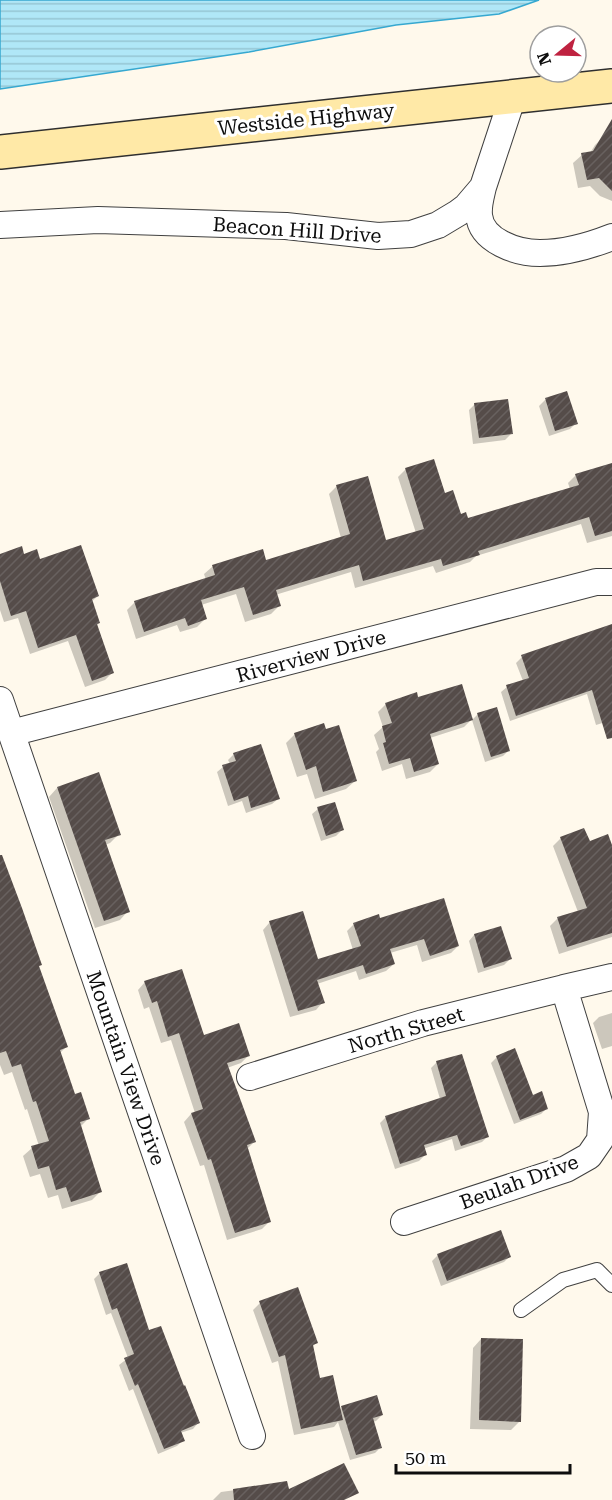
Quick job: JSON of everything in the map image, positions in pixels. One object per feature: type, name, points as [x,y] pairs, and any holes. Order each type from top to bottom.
[{"type":"main road","name":"Westside Highway","points":[[0,153],[612,86]]},
{"type":"street","name":"Beacon Hill Drive","points":[[0,225],[98,220],[286,226],[378,236],[397,236],[424,230],[447,220],[465,207],[483,188],[513,96]]},
{"type":"street","points":[[483,188],[479,205],[480,223],[494,240],[507,247],[538,253],[559,252],[612,237]]},
{"type":"street","name":"Riverview Drive","points":[[12,733],[584,585],[612,582]]},
{"type":"street","name":"Mountain View Drive","points":[[0,699],[252,1436]]},
{"type":"street","points":[[564,988],[612,976]]},
{"type":"street","name":"North Street","points":[[250,1077],[423,1023],[564,988]]},
{"type":"street","name":"Beulah Drive","points":[[404,1222],[566,1169],[589,1156],[600,1140],[602,1112],[564,988]]},
{"type":"lane","points":[[521,1310],[563,1280],[597,1270],[612,1285]]},
{"type":"water","points":[[0,0],[539,0],[499,14],[396,25],[249,52],[0,89]]},
{"type":"building","points":[[612,119],[612,191],[599,178],[587,180],[581,153],[593,151]]},
{"type":"building","points":[[567,391],[578,424],[555,431],[545,398]]},
{"type":"building","points":[[508,399],[513,434],[479,438],[474,403]]},
{"type":"building","points":[[434,459],[445,493],[453,490],[461,514],[466,512],[468,518],[579,485],[575,474],[612,463],[612,531],[595,536],[589,517],[478,551],[480,555],[443,566],[441,559],[363,581],[359,565],[276,590],[281,606],[253,615],[244,587],[201,600],[207,619],[188,626],[185,618],[144,632],[134,601],[215,575],[212,565],[263,549],[266,560],[350,534],[336,485],[368,476],[386,540],[424,529],[405,468]]},
{"type":"building","points":[[81,545],[99,596],[92,599],[100,623],[97,624],[114,673],[92,681],[76,635],[38,648],[26,611],[11,616],[0,581],[0,554],[22,546],[24,554],[37,549],[40,559]]},
{"type":"building","points":[[612,624],[612,738],[607,739],[592,690],[516,716],[506,685],[529,678],[521,655]]},
{"type":"building","points":[[462,684],[473,720],[430,734],[439,764],[414,772],[410,758],[389,764],[383,743],[386,742],[382,726],[392,723],[385,703],[417,692],[418,697]]},
{"type":"building","points":[[497,707],[510,751],[491,757],[477,713]]},
{"type":"building","points":[[324,723],[326,729],[339,725],[357,781],[323,792],[316,766],[306,770],[294,733]]},
{"type":"building","points":[[261,744],[280,799],[251,808],[248,796],[234,801],[222,765],[236,761],[233,753]]},
{"type":"building","points":[[99,772],[121,835],[105,840],[130,912],[104,921],[57,787]]},
{"type":"building","points":[[335,802],[344,830],[326,836],[317,807]]},
{"type":"building","points":[[584,828],[590,841],[608,834],[612,845],[612,933],[567,947],[557,917],[587,908],[560,837]]},
{"type":"building","points":[[0,855],[2,855],[22,908],[42,965],[39,966],[68,1047],[60,1050],[75,1094],[81,1092],[90,1119],[80,1122],[102,1192],[71,1202],[66,1187],[56,1190],[49,1166],[38,1169],[31,1146],[49,1141],[36,1101],[33,1102],[21,1064],[12,1067],[6,1051],[0,1053]]},
{"type":"building","points":[[444,898],[459,946],[430,956],[424,939],[390,949],[395,964],[366,974],[363,965],[317,980],[325,1003],[298,1011],[269,921],[303,911],[318,959],[361,946],[353,923],[379,914],[380,918]]},
{"type":"building","points":[[501,926],[512,959],[484,968],[474,934]]},
{"type":"building","points":[[182,969],[204,1035],[239,1023],[250,1056],[227,1063],[256,1142],[247,1145],[271,1222],[235,1233],[211,1159],[208,1160],[191,1113],[203,1109],[179,1033],[168,1037],[157,1001],[152,1003],[144,981]]},
{"type":"building","points":[[515,1048],[533,1095],[542,1091],[548,1109],[520,1120],[496,1056]]},
{"type":"building","points":[[462,1054],[489,1137],[461,1146],[457,1135],[424,1145],[427,1155],[400,1164],[385,1116],[446,1096],[436,1061]]},
{"type":"building","points":[[501,1230],[511,1257],[447,1281],[437,1254]]},
{"type":"building","points":[[127,1263],[149,1330],[161,1326],[200,1423],[181,1431],[185,1441],[164,1449],[138,1384],[135,1386],[124,1358],[134,1354],[117,1308],[112,1310],[99,1272]]},
{"type":"building","points":[[298,1287],[318,1343],[313,1345],[320,1378],[333,1375],[343,1420],[301,1429],[285,1355],[279,1357],[259,1301]]},
{"type":"building","points":[[481,1338],[523,1339],[521,1422],[479,1420]]},
{"type":"building","points":[[377,1395],[383,1415],[373,1418],[382,1448],[356,1455],[341,1406]]},
{"type":"building","points":[[344,1463],[359,1493],[344,1500],[234,1500],[233,1489],[287,1481],[289,1489]]}]
